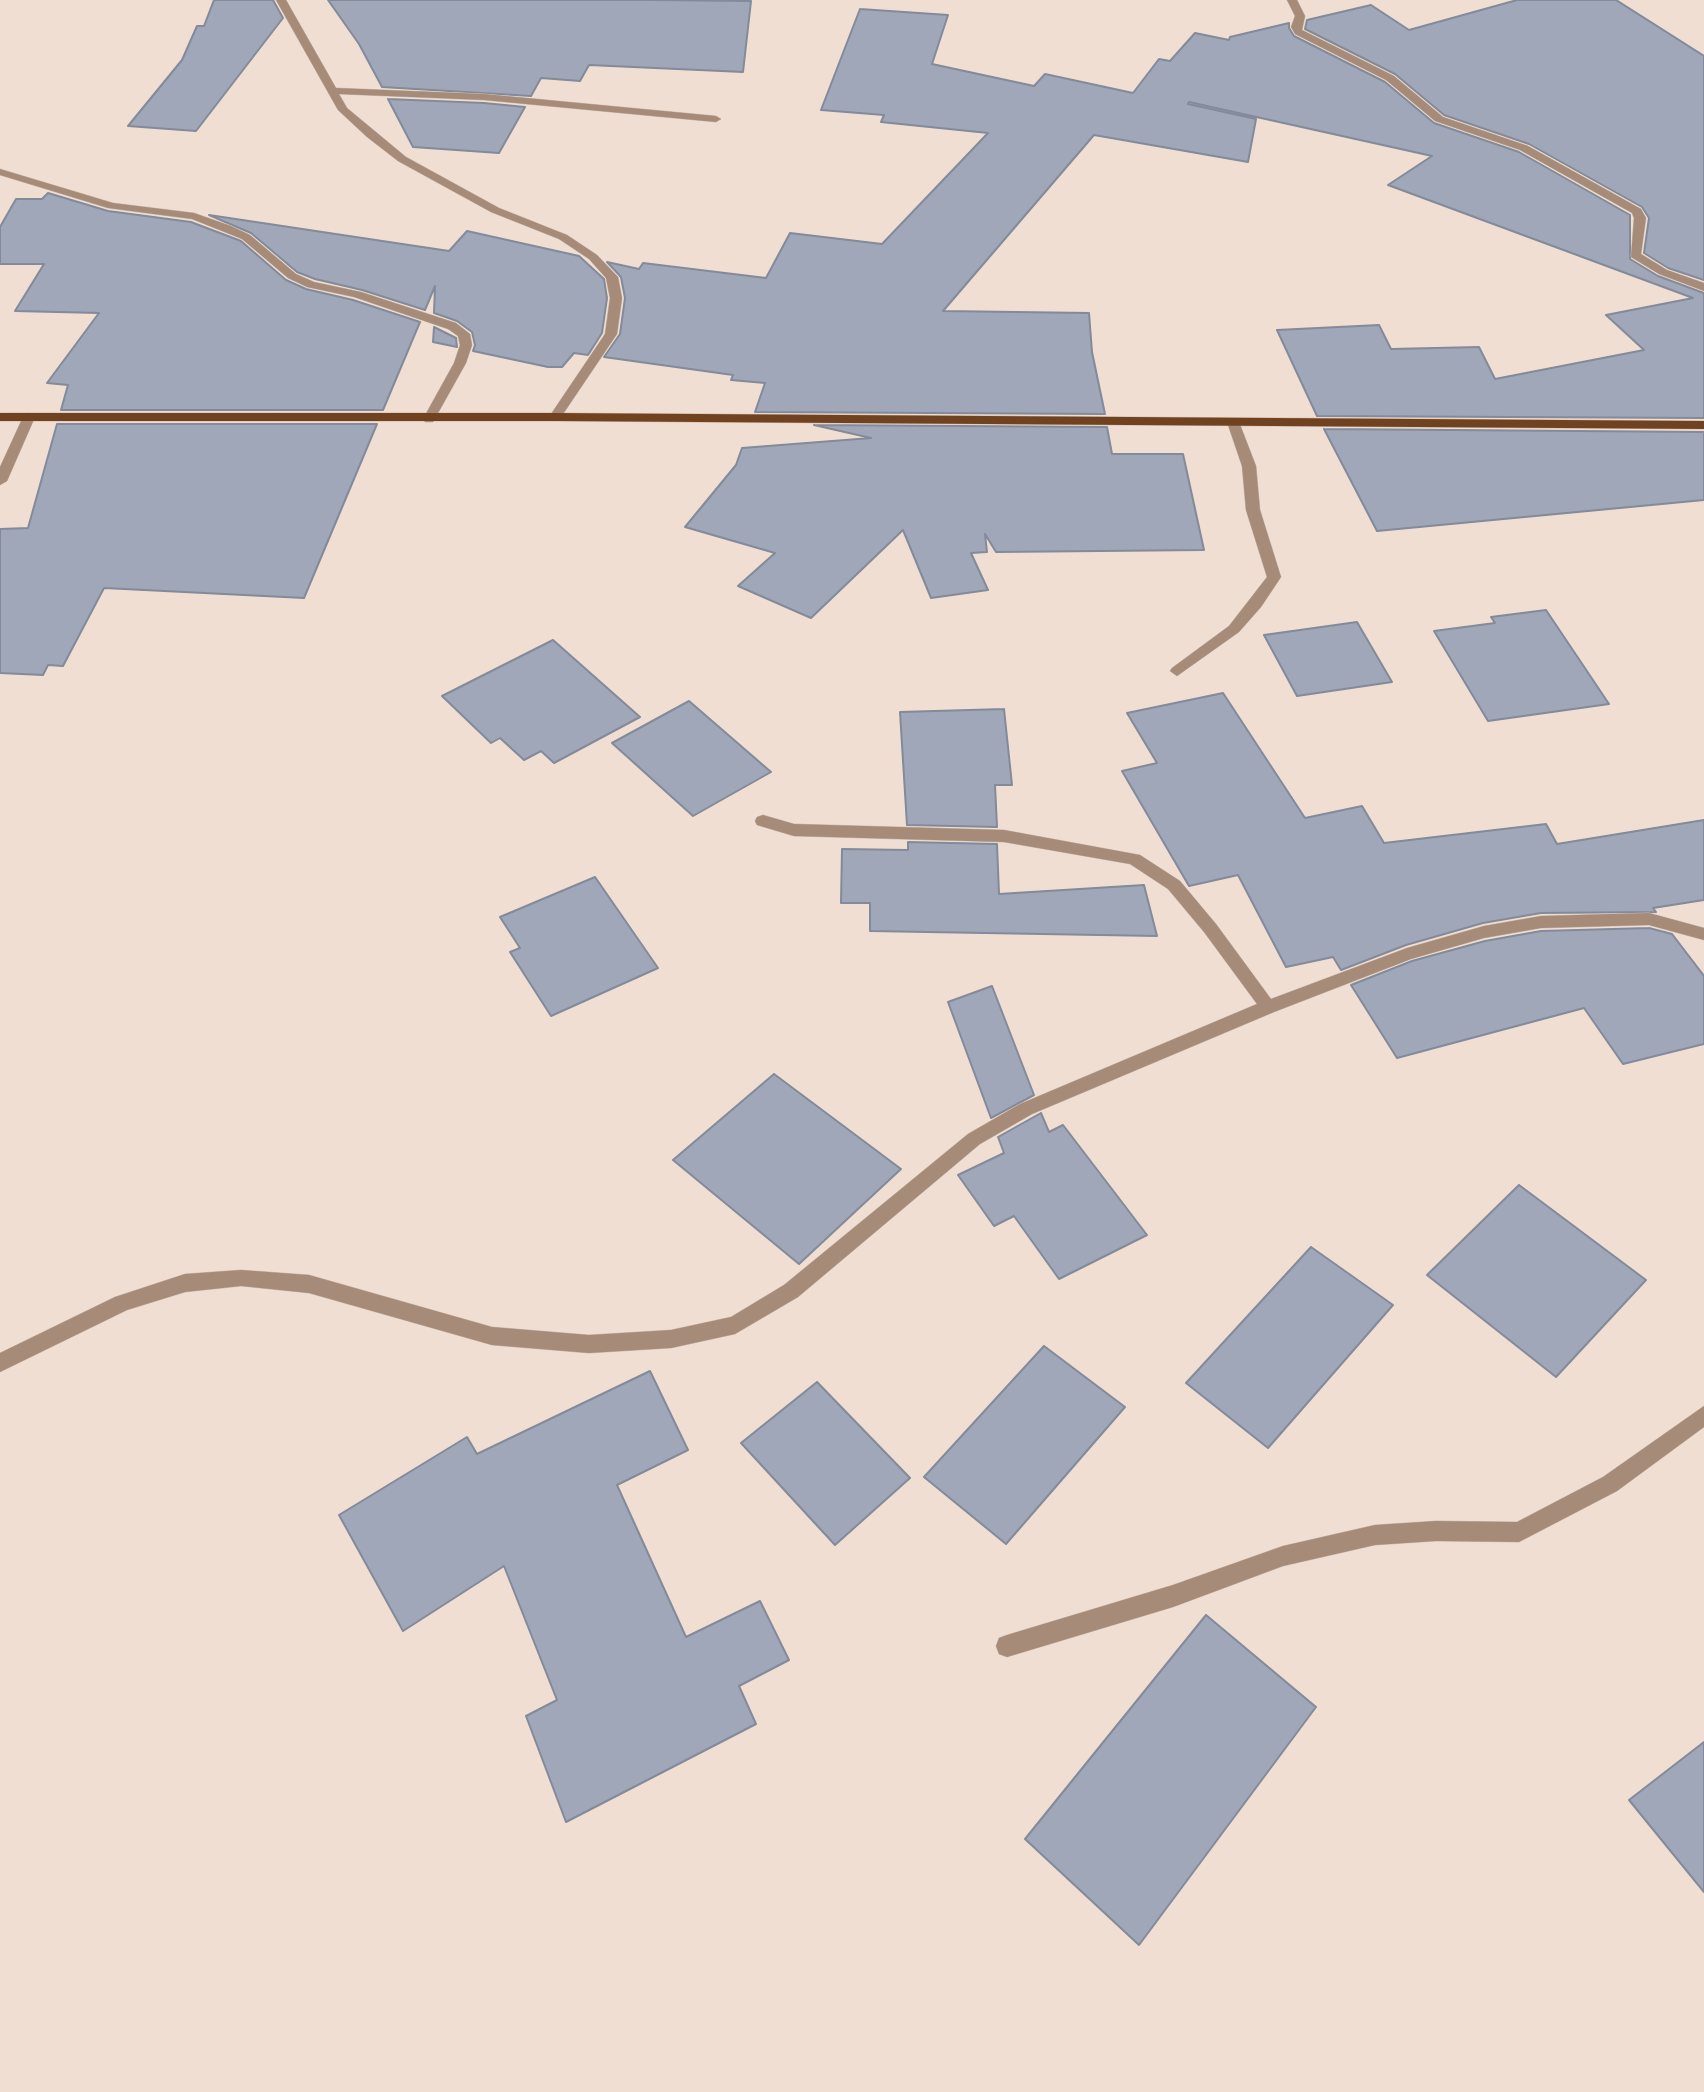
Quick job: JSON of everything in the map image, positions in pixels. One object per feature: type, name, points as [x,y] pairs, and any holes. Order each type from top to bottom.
[{"type":"main road","points":[[0,417],[555,417],[1704,425]]},
{"type":"street","points":[[281,0],[343,110],[402,159],[495,210],[563,237],[593,257],[612,278],[615,298],[611,334],[555,417]]},
{"type":"street","points":[[1292,0],[1300,16],[1296,27],[1298,32],[1390,78],[1439,118],[1524,149],[1637,211],[1640,218],[1635,255],[1663,272],[1704,287]]},
{"type":"street","points":[[333,92],[484,97],[716,120]]},
{"type":"street","points":[[0,172],[112,206],[194,216],[246,237],[292,276],[311,285],[357,293],[452,326],[464,334],[466,345],[460,363],[429,419]]},
{"type":"street","points":[[0,481],[29,417]]},
{"type":"street","points":[[1177,671],[1234,629],[1274,577],[1253,510],[1249,466],[1233,422]]},
{"type":"street","points":[[763,821],[794,830],[1004,836],[1134,859],[1174,885],[1210,928],[1268,1007]]},
{"type":"street","points":[[0,1363],[122,1303],[186,1283],[241,1278],[309,1284],[492,1336],[589,1345],[671,1339],[734,1325],[791,1290],[974,1139],[1026,1109],[1268,1007],[1407,954],[1485,932],[1541,922],[1649,919],[1704,934]]},
{"type":"street","points":[[1007,1646],[1173,1596],[1283,1556],[1375,1535],[1436,1531],[1519,1532],[1610,1484],[1704,1415]]},
{"type":"building","points":[[214,0],[273,0],[283,18],[196,131],[128,126],[182,60],[197,26],[204,26]]},
{"type":"building","points":[[328,0],[751,1],[743,72],[589,65],[580,81],[541,78],[531,96],[382,87],[359,44]]},
{"type":"building","points":[[1517,0],[1616,0],[1704,56],[1704,280],[1668,268],[1644,253],[1649,218],[1642,207],[1529,144],[1444,115],[1395,74],[1305,29],[1307,20],[1371,5],[1409,30]]},
{"type":"building","points":[[860,9],[948,15],[932,64],[1034,86],[1045,74],[1133,93],[1159,59],[1170,61],[1195,33],[1229,40],[1230,37],[1289,23],[1294,36],[1385,82],[1434,123],[1519,152],[1630,215],[1630,259],[1658,276],[1704,293],[1704,418],[1317,416],[1277,330],[1379,325],[1391,349],[1479,347],[1495,379],[1644,350],[1606,315],[1693,298],[1388,185],[1432,156],[1189,102],[1188,104],[1256,119],[1248,162],[1094,135],[943,311],[1089,313],[1092,352],[1105,414],[755,412],[765,383],[731,380],[733,375],[604,357],[620,334],[625,298],[621,277],[607,262],[639,269],[643,263],[766,278],[790,233],[882,244],[988,133],[881,122],[884,115],[821,110]]},
{"type":"building","points":[[388,99],[525,107],[499,153],[413,147]]},
{"type":"building","points":[[48,193],[108,211],[191,222],[241,241],[286,280],[306,289],[353,300],[420,322],[383,410],[61,410],[68,385],[47,383],[99,313],[15,311],[44,264],[0,264],[0,227],[16,199],[42,199]]},
{"type":"building","points":[[209,215],[449,251],[467,231],[579,256],[604,279],[607,298],[602,333],[588,355],[574,353],[562,367],[548,367],[473,351],[475,345],[472,332],[457,321],[434,313],[435,286],[425,310],[362,290],[315,279],[297,272],[251,233]]},
{"type":"building","points":[[434,327],[456,338],[457,347],[433,342]]},
{"type":"building","points":[[57,424],[377,424],[304,598],[104,588],[63,666],[48,665],[43,675],[0,673],[0,529],[28,528]]},
{"type":"building","points":[[814,425],[1107,427],[1112,454],[1183,454],[1204,550],[996,552],[985,534],[987,552],[971,553],[988,590],[931,598],[903,530],[811,618],[738,586],[775,553],[685,527],[736,465],[742,448],[871,438]]},
{"type":"building","points":[[1324,429],[1704,432],[1704,500],[1377,531]]},
{"type":"building","points":[[1546,610],[1609,704],[1488,721],[1434,631],[1495,623],[1491,617]]},
{"type":"building","points":[[1357,622],[1392,682],[1297,696],[1264,635]]},
{"type":"building","points":[[553,640],[640,717],[554,763],[541,751],[524,760],[500,738],[491,743],[442,696]]},
{"type":"building","points":[[1223,693],[1305,818],[1362,806],[1384,843],[1546,824],[1557,844],[1704,820],[1704,900],[1653,908],[1656,912],[1541,913],[1483,923],[1406,945],[1341,970],[1333,957],[1286,967],[1238,875],[1189,886],[1122,771],[1157,763],[1127,713]]},
{"type":"building","points":[[689,701],[771,772],[693,816],[612,743]]},
{"type":"building","points":[[1004,709],[1012,785],[995,785],[997,827],[907,825],[900,712]]},
{"type":"building","points":[[908,842],[997,844],[999,894],[1144,885],[1157,936],[870,931],[870,903],[841,903],[842,849],[908,850]]},
{"type":"building","points":[[595,877],[658,968],[551,1016],[510,952],[520,948],[500,917]]},
{"type":"building","points":[[1649,928],[1672,934],[1704,976],[1704,1044],[1623,1064],[1584,1008],[1397,1058],[1351,985],[1412,961],[1485,941],[1541,931]]},
{"type":"building","points":[[992,986],[1034,1095],[991,1118],[948,1002]]},
{"type":"building","points":[[774,1074],[901,1169],[799,1264],[673,1160]]},
{"type":"building","points":[[1041,1113],[1049,1132],[1063,1125],[1147,1235],[1059,1279],[1014,1216],[994,1226],[958,1175],[1004,1153],[998,1137]]},
{"type":"building","points":[[1519,1185],[1646,1280],[1556,1377],[1427,1275]]},
{"type":"building","points":[[1311,1247],[1393,1305],[1268,1448],[1186,1383]]},
{"type":"building","points":[[1044,1346],[1125,1407],[1006,1544],[924,1477]]},
{"type":"building","points":[[650,1371],[688,1450],[617,1485],[686,1637],[760,1601],[789,1660],[739,1686],[756,1724],[566,1822],[526,1716],[557,1700],[504,1566],[403,1631],[339,1515],[467,1437],[477,1454]]},
{"type":"building","points":[[817,1382],[910,1478],[835,1545],[741,1443]]},
{"type":"building","points":[[1206,1615],[1316,1707],[1139,1945],[1025,1839]]},
{"type":"building","points":[[1704,1742],[1704,1892],[1629,1800]]}]
